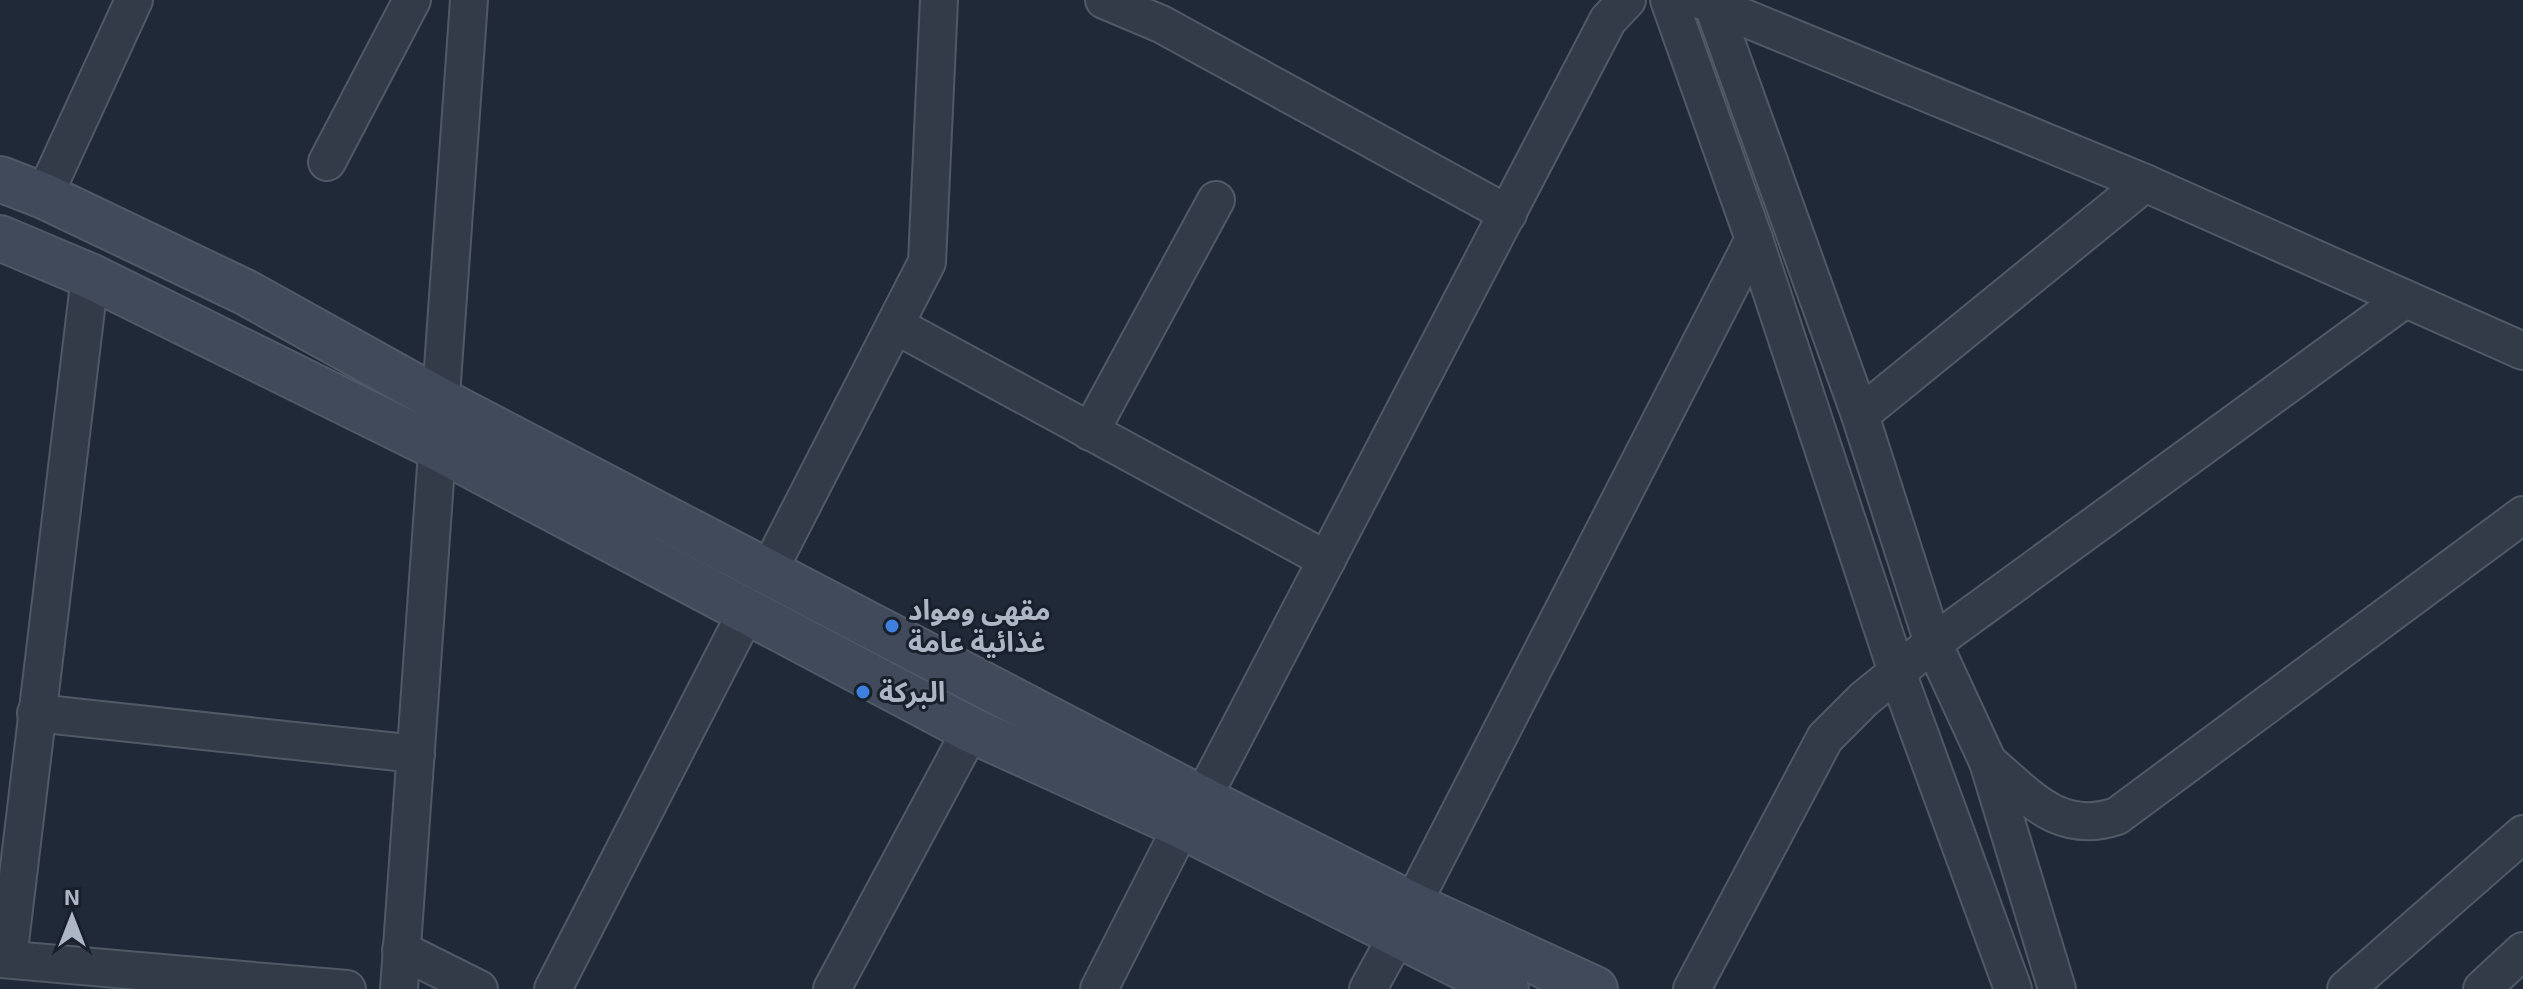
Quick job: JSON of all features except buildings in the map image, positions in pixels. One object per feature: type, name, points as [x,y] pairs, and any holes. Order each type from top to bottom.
[{"type":"main road","points":[[0,179],[44,196],[245,292],[441,401],[768,572],[1192,812],[1405,920],[1595,989]]},
{"type":"main road","points":[[0,238],[90,276],[438,448],[971,730],[1192,812]]},
{"type":"main road","points":[[1405,920],[1506,989]]},
{"type":"street","points":[[44,196],[134,0]]},
{"type":"street","points":[[327,162],[412,0]]},
{"type":"street","points":[[399,989],[469,0]]},
{"type":"street","points":[[768,572],[927,262],[939,0]]},
{"type":"street","points":[[1104,0],[1167,12],[1508,214]]},
{"type":"street","points":[[1099,989],[1608,20],[1627,0]]},
{"type":"street","points":[[1669,0],[1754,239],[1897,672],[2013,989]]},
{"type":"street","points":[[1708,1],[2145,183],[2523,351]]},
{"type":"street","points":[[1708,1],[1860,415],[1933,643],[1988,762],[2057,989]]},
{"type":"street","points":[[1860,415],[2145,183]]},
{"type":"street","points":[[1090,432],[1216,200]]},
{"type":"street","points":[[1368,989],[1754,239]]},
{"type":"street","points":[[90,276],[4,959],[347,989]]},
{"type":"street","points":[[1692,989],[1825,738],[1864,699],[1933,643],[2405,299]]},
{"type":"street","points":[[895,325],[1327,560]]},
{"type":"street","points":[[1988,762],[2045,810],[2058,817],[2088,823],[2117,816],[2523,515]]},
{"type":"street","points":[[553,989],[747,611]]},
{"type":"street","points":[[36,713],[416,754]]},
{"type":"street","points":[[832,989],[971,730]]},
{"type":"street","points":[[2346,989],[2523,834]]},
{"type":"street","points":[[401,950],[479,989]]},
{"type":"street","points":[[2482,989],[2523,951]]},
{"type":"place","name":"مقهى ومواد غذائية عامة","points":[[892,626]]},
{"type":"place","name":"البركة","points":[[863,692]]}]
